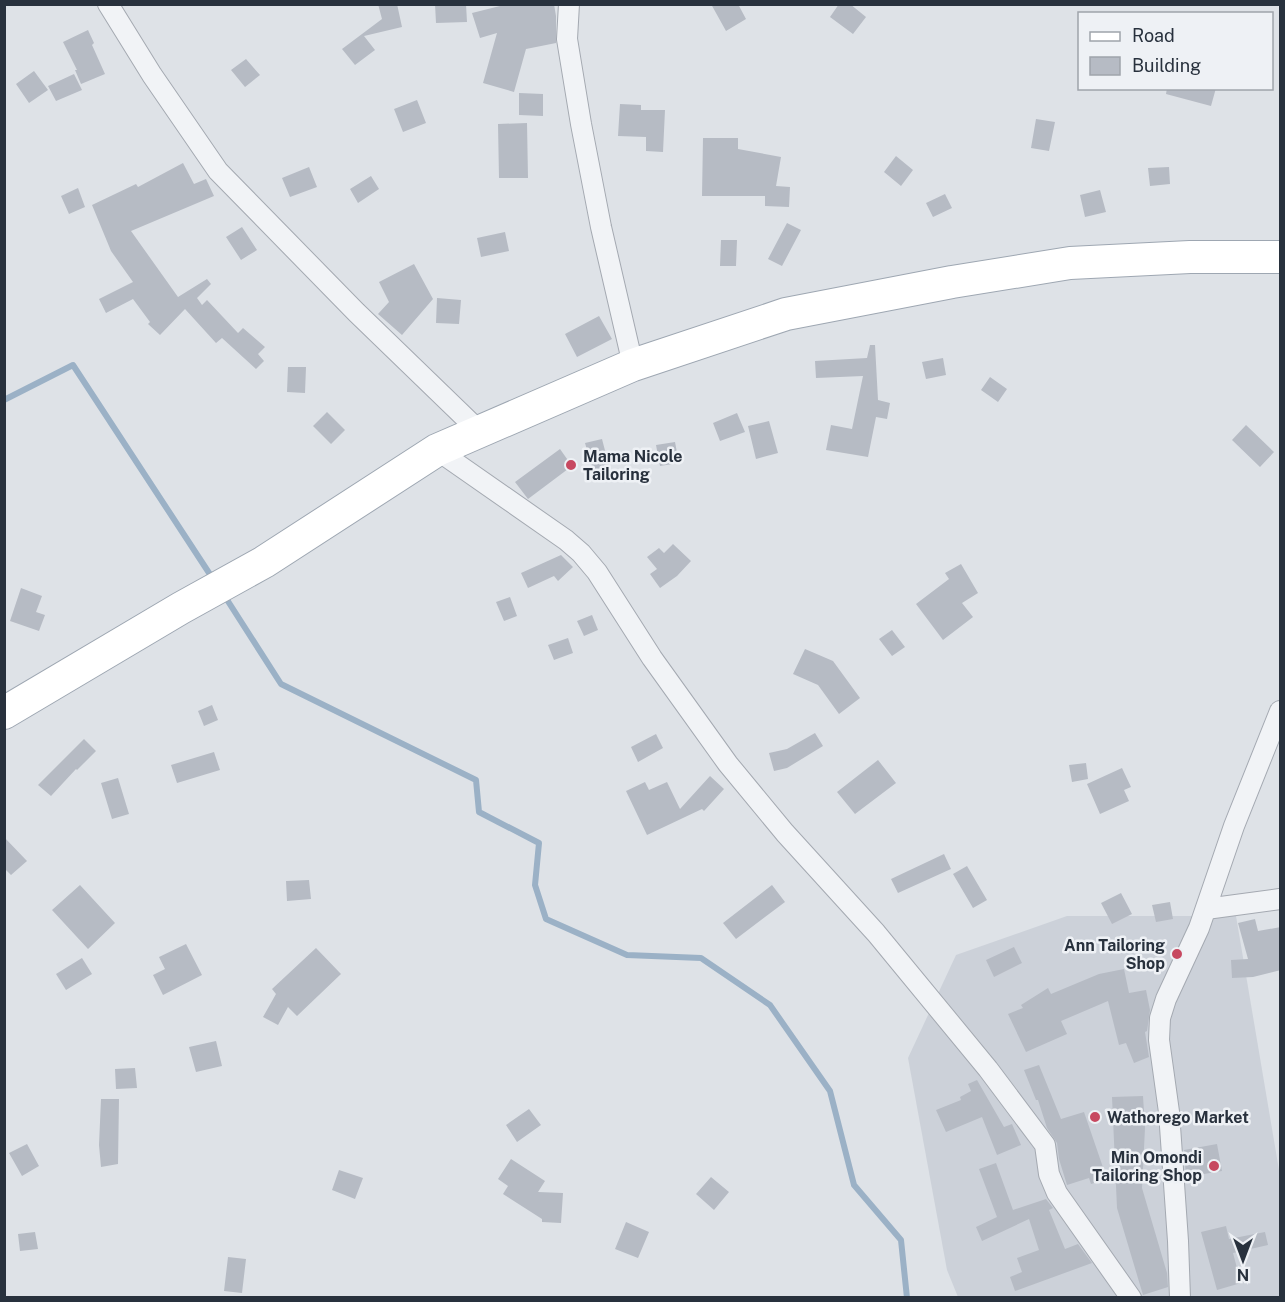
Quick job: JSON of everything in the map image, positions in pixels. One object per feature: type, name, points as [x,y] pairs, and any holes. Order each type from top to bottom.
[{"type":"main road","points":[[4,713],[459,447],[633,365],[786,314],[952,282],[1070,263],[1190,257],[1281,257]]},
{"type":"street","points":[[108,4],[152,75],[218,171],[356,312],[459,447],[581,553],[597,572],[652,658],[728,764],[785,833],[876,933],[996,1078],[1045,1145],[1049,1174],[1057,1193],[1131,1298]]},
{"type":"street","points":[[569,4],[567,39],[581,124],[601,227],[633,365]]},
{"type":"street","points":[[1180,1298],[1169,1112],[1159,1040],[1160,1018],[1166,999],[1199,928],[1234,826],[1281,711]]},
{"type":"street","points":[[1206,909],[1281,899]]},
{"type":"shaded area","name":"Wathorego Market","points":[[1067,916],[1236,916],[1280,1176],[1280,1297],[958,1297],[947,1270],[908,1058],[956,955]]},
{"type":"building","points":[[378,4],[397,4],[402,27],[364,36],[375,50],[355,65],[342,49],[382,19]]},
{"type":"building","points":[[435,4],[466,4],[467,22],[436,23]]},
{"type":"building","points":[[508,4],[554,4],[556,16],[556,43],[526,49],[514,92],[483,83],[497,33],[480,38],[472,13]]},
{"type":"building","points":[[711,4],[738,4],[746,19],[726,31]]},
{"type":"building","points":[[839,4],[850,4],[866,17],[853,34],[830,17]]},
{"type":"building","points":[[88,30],[105,74],[81,84],[75,70],[77,70],[63,42]]},
{"type":"building","points":[[246,59],[260,75],[245,87],[231,70]]},
{"type":"building","points":[[34,71],[48,90],[29,103],[16,84]]},
{"type":"building","points":[[74,74],[82,90],[56,101],[48,86]]},
{"type":"building","points":[[1167,90],[1215,90],[1211,106],[1166,94]]},
{"type":"building","points":[[519,93],[543,94],[543,116],[519,115]]},
{"type":"building","points":[[417,100],[426,123],[403,132],[394,109]]},
{"type":"building","points":[[620,104],[641,105],[641,110],[665,110],[663,152],[646,151],[646,137],[618,136]]},
{"type":"building","points":[[1036,119],[1055,122],[1049,151],[1031,148]]},
{"type":"building","points":[[527,123],[528,178],[499,178],[498,124]]},
{"type":"building","points":[[703,138],[738,138],[738,149],[781,157],[776,186],[790,187],[789,207],[765,206],[765,196],[702,196]]},
{"type":"building","points":[[896,156],[913,170],[901,186],[884,172]]},
{"type":"building","points":[[183,163],[194,184],[206,179],[214,196],[131,231],[178,297],[207,279],[211,284],[197,298],[202,305],[207,300],[238,333],[243,328],[265,347],[258,354],[264,361],[256,369],[222,338],[216,343],[185,309],[160,335],[148,324],[150,322],[133,299],[106,313],[99,299],[133,282],[111,251],[92,205],[136,184],[138,187]]},
{"type":"building","points":[[309,167],[317,187],[290,197],[282,178]]},
{"type":"building","points":[[1169,167],[1170,184],[1150,186],[1148,168]]},
{"type":"building","points":[[371,176],[379,189],[358,203],[350,189]]},
{"type":"building","points":[[78,188],[85,207],[69,214],[61,196]]},
{"type":"building","points":[[1100,190],[1106,212],[1085,217],[1080,195]]},
{"type":"building","points":[[945,194],[952,208],[933,217],[926,203]]},
{"type":"building","points":[[787,223],[801,230],[782,266],[768,259]]},
{"type":"building","points":[[242,227],[257,250],[241,260],[226,237]]},
{"type":"building","points":[[505,232],[509,251],[481,257],[477,238]]},
{"type":"building","points":[[721,240],[737,240],[736,266],[720,266]]},
{"type":"building","points":[[414,264],[433,299],[402,335],[378,314],[389,302],[379,282]]},
{"type":"building","points":[[437,298],[461,300],[459,324],[436,323]]},
{"type":"building","points":[[599,316],[612,339],[577,357],[565,334]]},
{"type":"building","points":[[870,345],[875,345],[878,400],[890,403],[887,419],[876,417],[868,457],[826,450],[831,425],[852,429],[863,376],[816,378],[815,361],[867,358]]},
{"type":"building","points":[[943,358],[946,375],[926,379],[922,362]]},
{"type":"building","points":[[288,367],[306,367],[305,393],[287,392]]},
{"type":"building","points":[[990,377],[1007,389],[998,402],[981,390]]},
{"type":"building","points":[[327,412],[345,430],[331,444],[313,426]]},
{"type":"building","points":[[737,413],[745,432],[720,441],[713,423]]},
{"type":"building","points":[[769,421],[778,453],[756,459],[748,426]]},
{"type":"building","points":[[1246,425],[1274,452],[1260,467],[1232,440]]},
{"type":"building","points":[[602,439],[609,466],[593,470],[585,443]]},
{"type":"building","points":[[675,442],[679,463],[660,466],[656,445]]},
{"type":"building","points":[[560,449],[572,466],[528,499],[515,482]]},
{"type":"building","points":[[673,544],[691,561],[677,576],[660,588],[650,574],[657,569],[647,557],[659,548],[664,553]]},
{"type":"building","points":[[561,555],[573,567],[558,581],[554,576],[528,588],[521,573]]},
{"type":"building","points":[[961,564],[978,593],[962,603],[973,617],[943,640],[916,604],[949,579],[945,573]]},
{"type":"building","points":[[21,588],[42,596],[36,612],[45,615],[39,631],[10,621]]},
{"type":"building","points":[[510,597],[517,616],[504,621],[496,602]]},
{"type":"building","points":[[592,615],[598,630],[584,636],[577,621]]},
{"type":"building","points":[[892,630],[905,647],[892,656],[879,639]]},
{"type":"building","points":[[568,638],[573,653],[554,660],[548,645]]},
{"type":"building","points":[[805,649],[833,661],[860,698],[839,714],[818,685],[793,674]]},
{"type":"building","points":[[212,705],[218,720],[204,726],[198,711]]},
{"type":"building","points":[[815,733],[823,746],[787,768],[774,771],[769,753],[787,749]]},
{"type":"building","points":[[656,734],[663,748],[638,762],[631,747]]},
{"type":"building","points":[[84,739],[96,751],[51,796],[38,785]]},
{"type":"building","points":[[214,752],[220,770],[177,783],[171,765]]},
{"type":"building","points":[[878,760],[896,783],[855,814],[837,792]]},
{"type":"building","points":[[1086,763],[1088,779],[1072,782],[1069,765]]},
{"type":"building","points":[[1122,768],[1131,787],[1124,790],[1129,801],[1100,814],[1087,784]]},
{"type":"building","points":[[710,776],[724,789],[704,811],[702,809],[647,835],[626,791],[645,782],[649,790],[667,782],[680,809]]},
{"type":"building","points":[[118,778],[129,814],[112,819],[101,783]]},
{"type":"building","points":[[4,837],[27,861],[11,875],[4,868]]},
{"type":"building","points":[[944,854],[951,869],[898,893],[891,879]]},
{"type":"building","points":[[967,866],[987,900],[973,908],[953,874]]},
{"type":"building","points":[[309,880],[311,899],[287,901],[286,881]]},
{"type":"building","points":[[80,885],[115,923],[88,949],[52,910]]},
{"type":"building","points":[[772,885],[785,902],[736,939],[723,923]]},
{"type":"building","points":[[1121,893],[1132,914],[1112,924],[1101,903]]},
{"type":"building","points":[[1170,902],[1173,919],[1156,922],[1152,905]]},
{"type":"building","points":[[1255,919],[1258,931],[1281,927],[1281,970],[1253,977],[1232,978],[1231,960],[1248,959],[1238,923]]},
{"type":"building","points":[[186,944],[202,975],[163,995],[153,975],[165,969],[159,957]]},
{"type":"building","points":[[1014,947],[1022,963],[994,977],[986,960]]},
{"type":"building","points":[[316,948],[341,974],[297,1016],[288,1007],[278,1025],[263,1017],[276,994],[272,989]]},
{"type":"building","points":[[82,958],[92,974],[66,990],[56,974]]},
{"type":"building","points":[[1124,969],[1129,993],[1146,990],[1150,1010],[1145,1032],[1149,1057],[1134,1063],[1126,1043],[1119,1045],[1108,1001],[1061,1021],[1067,1034],[1026,1052],[1008,1014],[1023,1008],[1021,1005],[1048,988],[1051,994],[1099,974]]},
{"type":"building","points":[[216,1041],[222,1066],[196,1072],[189,1047]]},
{"type":"building","points":[[1039,1065],[1061,1119],[1084,1112],[1107,1179],[1091,1184],[1089,1178],[1067,1185],[1057,1143],[1047,1128],[1038,1100],[1036,1100],[1024,1070]]},
{"type":"building","points":[[135,1068],[137,1088],[116,1089],[115,1069]]},
{"type":"building","points":[[977,1080],[1004,1127],[1012,1124],[1021,1145],[997,1155],[982,1117],[946,1132],[936,1110],[961,1100],[960,1097],[971,1091],[968,1084]]},
{"type":"building","points":[[1143,1096],[1145,1128],[1142,1188],[1167,1273],[1168,1287],[1143,1295],[1117,1208],[1112,1097]]},
{"type":"building","points":[[101,1099],[119,1099],[118,1164],[101,1167],[99,1145]]},
{"type":"building","points":[[529,1109],[541,1125],[517,1142],[506,1125]]},
{"type":"building","points":[[27,1144],[39,1166],[22,1176],[9,1153]]},
{"type":"building","points":[[1217,1144],[1222,1171],[1186,1177],[1184,1150]]},
{"type":"building","points":[[511,1159],[545,1181],[538,1192],[563,1193],[561,1223],[542,1222],[542,1219],[503,1194],[508,1186],[498,1179]]},
{"type":"building","points":[[996,1163],[1013,1210],[1046,1199],[1053,1208],[1049,1210],[1065,1249],[1078,1244],[1092,1263],[1015,1291],[1010,1277],[1022,1272],[1017,1258],[1039,1250],[1029,1219],[982,1241],[976,1227],[997,1217],[979,1169]]},
{"type":"building","points":[[339,1170],[363,1178],[355,1199],[332,1190]]},
{"type":"building","points":[[711,1177],[729,1192],[714,1210],[696,1194]]},
{"type":"building","points":[[626,1222],[649,1232],[638,1258],[615,1249]]},
{"type":"building","points":[[1226,1226],[1229,1239],[1265,1232],[1268,1245],[1233,1253],[1241,1283],[1217,1290],[1201,1232]]},
{"type":"building","points":[[35,1232],[38,1249],[20,1251],[18,1234]]},
{"type":"building","points":[[228,1257],[246,1259],[242,1293],[224,1291]]},
{"type":"waterway","points":[[4,400],[73,365],[213,579]]},
{"type":"waterway","points":[[224,595],[281,684],[476,780],[479,812],[539,843],[535,885],[546,919],[627,955],[701,958],[770,1005],[830,1091],[854,1185],[901,1240],[907,1298]]},
{"type":"place","name":"Mama Nicole Tailoring","points":[[571,465]]},
{"type":"place","name":"Ann Tailoring Shop","points":[[1177,954]]},
{"type":"place","name":"Wathorego Market","points":[[1095,1117]]},
{"type":"place","name":"Min Omondi Tailoring Shop","points":[[1214,1166]]}]
